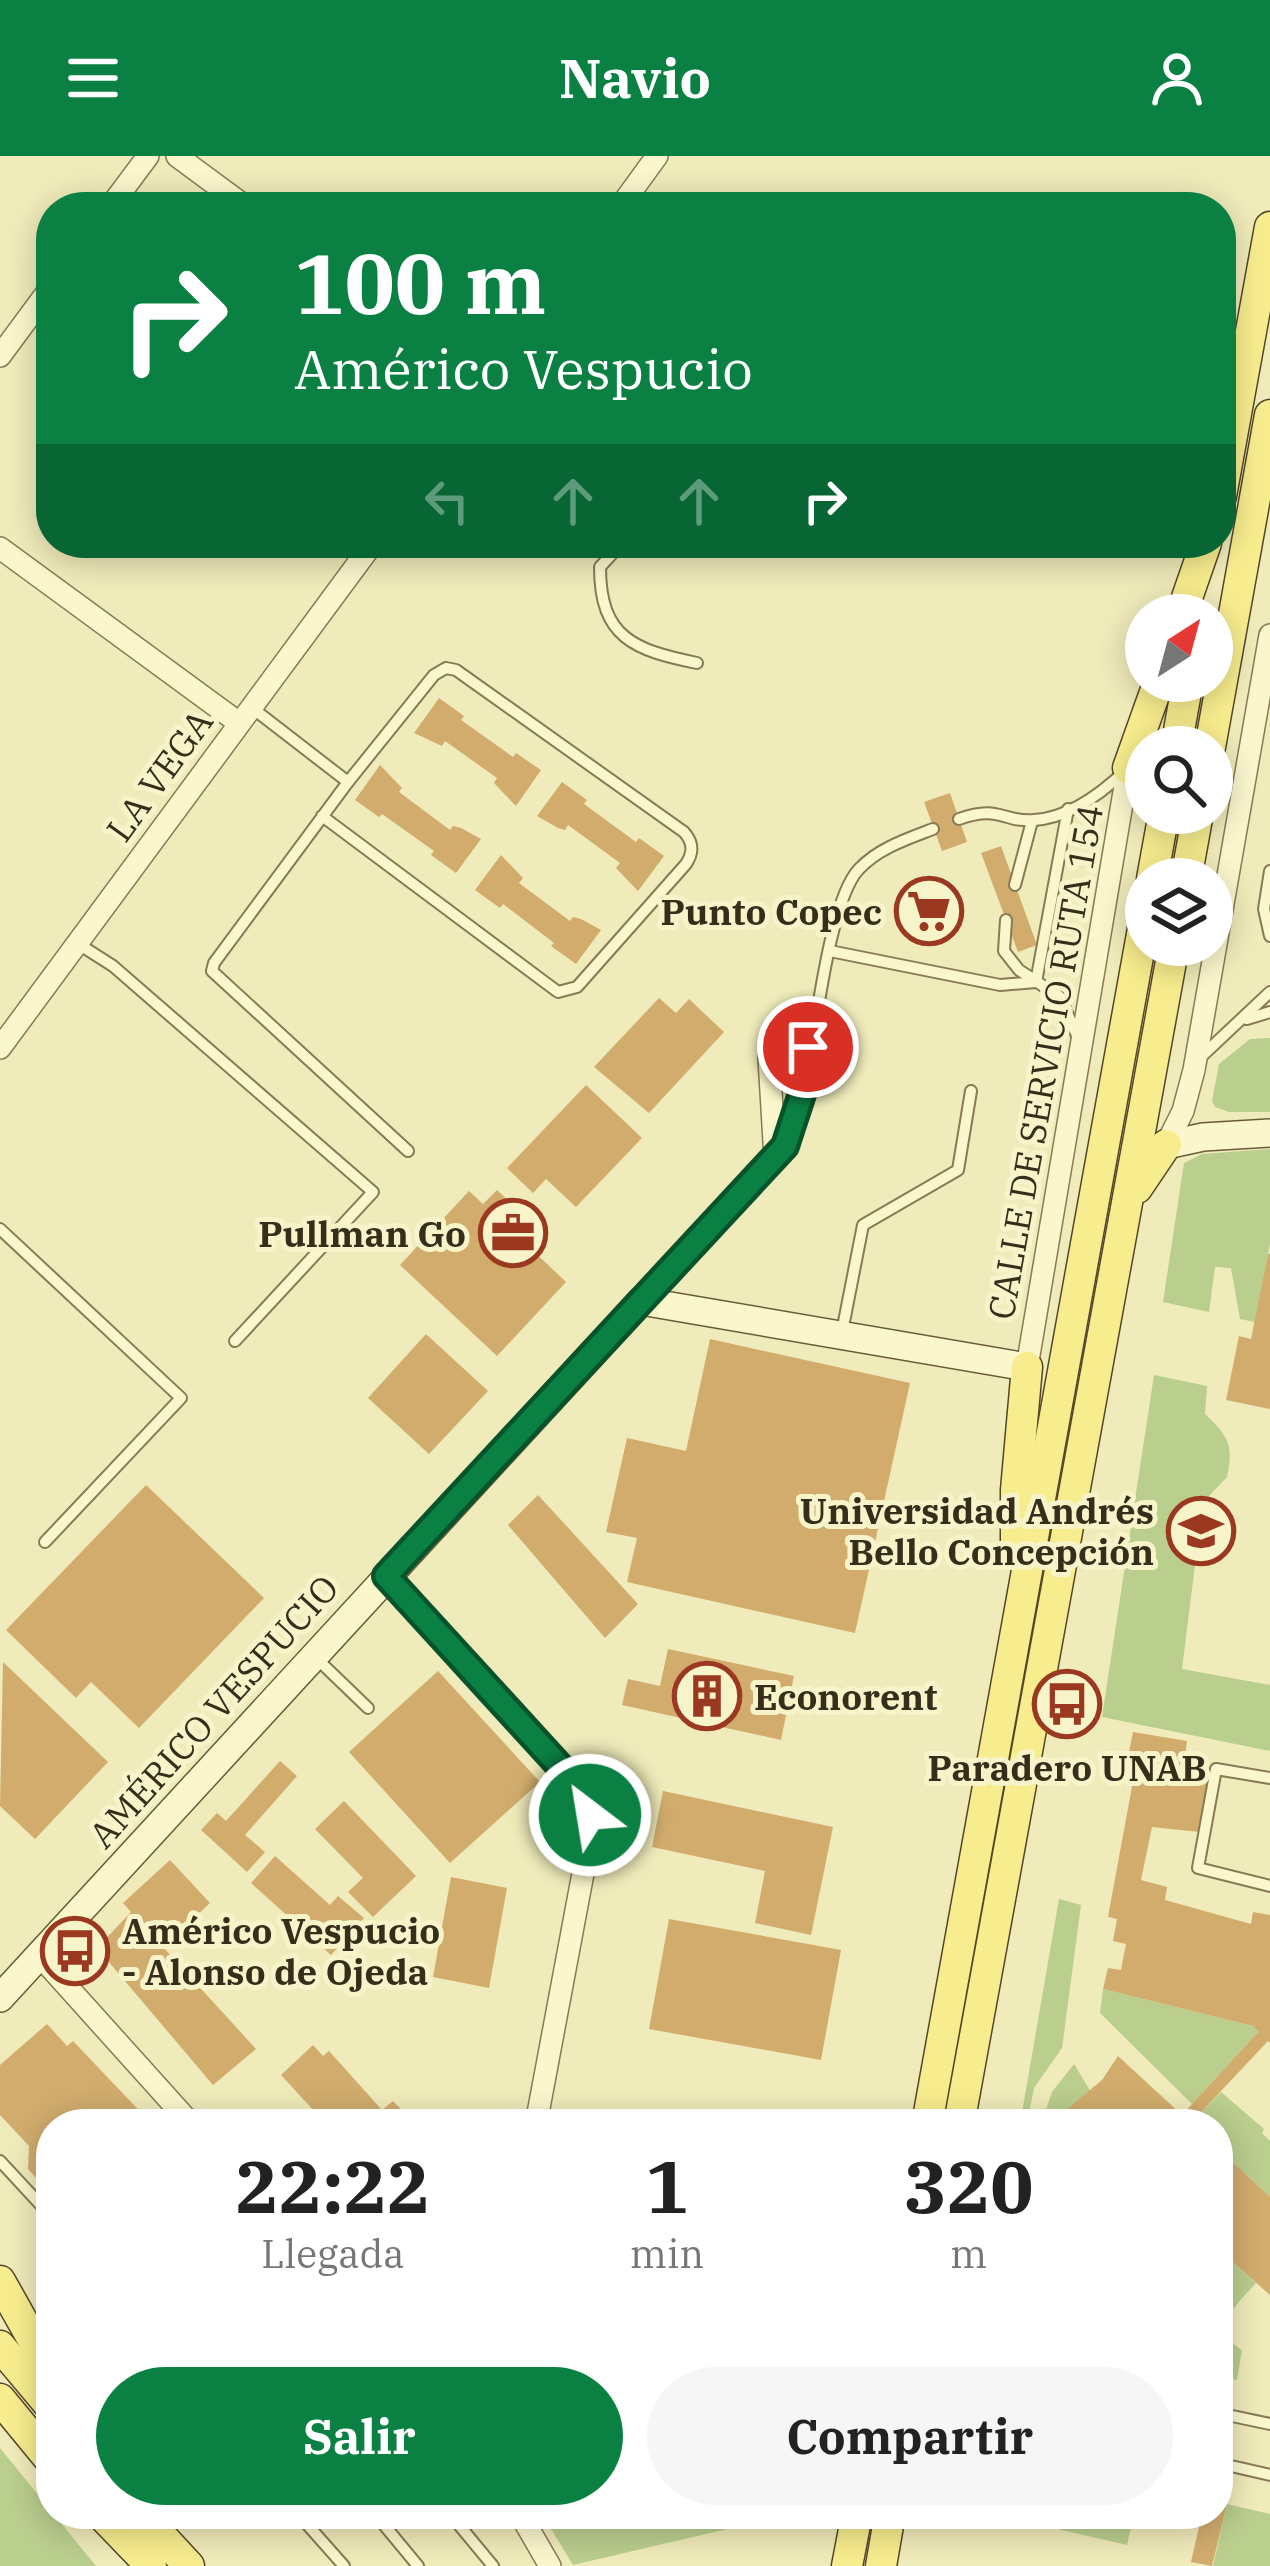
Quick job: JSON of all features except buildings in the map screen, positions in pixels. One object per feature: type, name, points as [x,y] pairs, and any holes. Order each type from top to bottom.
[{"type":"main road","points":[[1236,407],[1270,227]]},
{"type":"main road","points":[[1214,726],[1270,415]]},
{"type":"main road","points":[[1189,594],[1203,558]]},
{"type":"main road","points":[[1202,594],[1207,558]]},
{"type":"main road","points":[[930,2109],[1136,966]]},
{"type":"main road","points":[[962,2109],[1170,966]]},
{"type":"main road","points":[[1128,1204],[1166,1145]]},
{"type":"main road","points":[[1017,1624],[1016,1490],[1027,1367]]},
{"type":"main road","points":[[0,2281],[36,2345]]},
{"type":"main road","points":[[0,2346],[36,2389]]},
{"type":"main road","points":[[0,2399],[36,2443]]},
{"type":"main road","points":[[94,2529],[123,2566]]},
{"type":"main road","points":[[115,2529],[151,2566]]},
{"type":"main road","points":[[155,2529],[189,2566]]},
{"type":"main road","points":[[848,2566],[854,2529]]},
{"type":"main road","points":[[880,2566],[887,2529]]},
{"type":"street","points":[[121,192],[148,156]]},
{"type":"street","points":[[177,156],[226,192]]},
{"type":"street","points":[[631,192],[657,156]]},
{"type":"street","points":[[0,356],[36,307]]},
{"type":"street","points":[[0,548],[245,715]]},
{"type":"street","name":"LA VEGA","points":[[0,1048],[362,558]]},
{"type":"street","points":[[1166,1145],[1183,1111],[1194,1070],[1263,718],[1270,635]]},
{"type":"street","name":"CALLE DE SERVICIO RUTA 154","points":[[1027,1367],[1125,785]]},
{"type":"street","points":[[775,1159],[769,1058],[778,1041],[793,1036],[801,1038],[811,1054]]},
{"type":"street","name":"AMÉRICO VESPUCIO","points":[[0,1998],[775,1159],[791,1134],[811,1054]]},
{"type":"street","points":[[1166,1145],[1184,1139],[1270,1133]]},
{"type":"street","points":[[641,1301],[1027,1367]]},
{"type":"street","points":[[386,1576],[577,1785],[587,1805],[590,1836],[539,2109]]},
{"type":"street","points":[[39,1954],[178,2109]]},
{"type":"street","points":[[529,2529],[550,2566]]},
{"type":"lane","points":[[608,558],[600,567],[600,602],[621,636],[648,653],[697,663]]},
{"type":"lane","points":[[322,816],[558,992],[577,987],[692,853],[691,842],[684,832],[452,668],[434,675],[322,816],[212,971],[408,1151]]},
{"type":"lane","points":[[245,715],[348,782]]},
{"type":"lane","points":[[959,819],[997,812],[1033,821],[1102,791],[1125,771]]},
{"type":"lane","points":[[1036,982],[1069,809]]},
{"type":"lane","points":[[1015,885],[1033,821]]},
{"type":"lane","points":[[811,1054],[843,893],[859,869],[885,849],[933,829]]},
{"type":"lane","points":[[1270,871],[1264,909],[1270,936]]},
{"type":"lane","points":[[1006,920],[1004,951],[1018,970],[1065,1004],[1079,1040]]},
{"type":"lane","points":[[76,943],[113,966],[373,1192],[235,1341]]},
{"type":"lane","points":[[830,951],[1000,985],[1036,982]]},
{"type":"lane","points":[[1194,1070],[1213,1042],[1269,990]]},
{"type":"lane","points":[[1238,1022],[1270,1012]]},
{"type":"lane","points":[[842,1336],[863,1225],[958,1170],[971,1091]]},
{"type":"lane","points":[[0,1229],[181,1398],[46,1542]]},
{"type":"lane","points":[[313,1654],[368,1708]]},
{"type":"lane","points":[[1270,1778],[1216,1769],[1198,1868],[1270,1886]]},
{"type":"lane","points":[[0,2161],[36,2200]]},
{"type":"lane","points":[[1233,2416],[1270,2424]]},
{"type":"lane","points":[[1233,2466],[1270,2475]]},
{"type":"lane","points":[[311,2529],[344,2566]]},
{"type":"lane","points":[[387,2529],[418,2566]]},
{"type":"lane","points":[[462,2529],[493,2566]]},
{"type":"green space","points":[[1270,1038],[1270,1112],[1229,1112],[1215,1107],[1219,1064],[1250,1039]]},
{"type":"green space","points":[[1270,1149],[1270,1243],[1255,1322],[1240,1319],[1231,1268],[1215,1267],[1209,1312],[1163,1302],[1184,1163],[1202,1154]]},
{"type":"green space","points":[[1154,1375],[1207,1386],[1205,1414],[1224,1435],[1230,1456],[1227,1477],[1202,1509],[1182,1669],[1270,1685],[1270,1751],[1102,1717]]},
{"type":"green space","points":[[1059,1899],[1081,1905],[1062,2048],[1034,2088],[1030,2109],[1023,2109]]},
{"type":"green space","points":[[1103,1989],[1253,2026],[1258,2032],[1192,2104],[1100,2013]]},
{"type":"green space","points":[[1074,2064],[1091,2092],[1068,2109],[1046,2109],[1052,2092]]},
{"type":"green space","points":[[1221,2092],[1264,2129],[1270,2141],[1270,2197],[1233,2162],[1233,2109],[1205,2109]]},
{"type":"green space","points":[[1233,2262],[1256,2283],[1233,2311]]},
{"type":"green space","points":[[1233,2343],[1242,2350],[1237,2380],[1233,2379]]},
{"type":"green space","points":[[0,2448],[36,2492],[36,2529],[66,2529],[96,2566],[0,2566]]},
{"type":"green space","points":[[1233,2505],[1270,2514],[1270,2566],[1213,2566],[1221,2529],[1233,2529]]},
{"type":"green space","points":[[551,2529],[727,2529],[573,2565]]},
{"type":"green space","points":[[1057,2529],[1131,2529],[1127,2545]]},
{"type":"place","name":"Punto Copec","points":[[929,911]]},
{"type":"place","name":"Pullman Go","points":[[513,1233]]},
{"type":"place","name":"Universidad Andrés Bello Concepción","points":[[1201,1531]]},
{"type":"place","name":"Econorent","points":[[707,1696]]},
{"type":"place","name":"Paradero UNAB","points":[[1067,1704]]},
{"type":"place","name":"Américo Vespucio - Alonso de Ojeda","points":[[75,1951]]},
{"type":"route","points":[[590,1815],[577,1785],[386,1576],[775,1159],[791,1134],[811,1066],[808,1047]]}]
